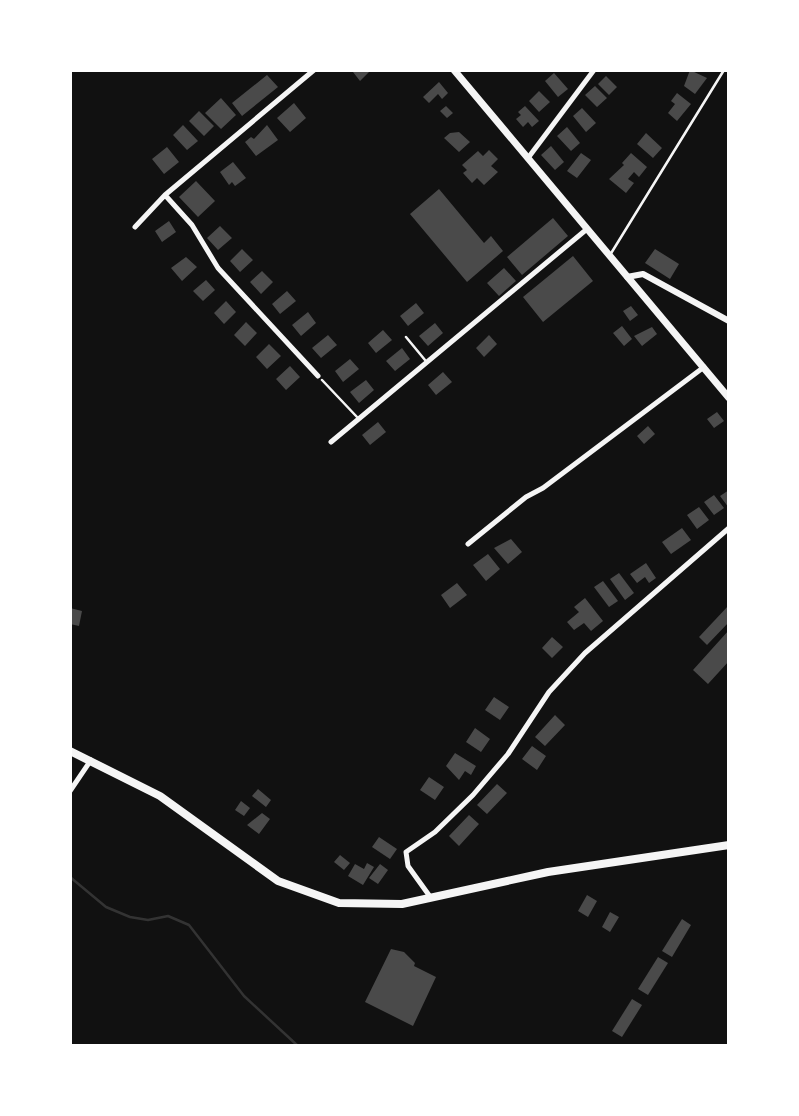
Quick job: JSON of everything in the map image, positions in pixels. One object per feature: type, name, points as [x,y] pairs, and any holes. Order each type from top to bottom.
[{"type":"main road","points":[[454,70],[729,398]]},
{"type":"main road","points":[[70,751],[160,796],[259,869],[299,891],[339,902],[373,905],[431,898],[548,872],[729,845]]},
{"type":"street","points":[[135,228],[164,195],[314,70]]},
{"type":"street","points":[[528,158],[594,70]]},
{"type":"street","points":[[164,195],[191,225],[218,268],[320,378]]},
{"type":"street","points":[[331,442],[587,229]]},
{"type":"street","points":[[627,277],[643,274],[729,321]]},
{"type":"street","points":[[468,544],[526,497],[543,488],[704,366]]},
{"type":"street","points":[[431,898],[408,866],[406,852],[435,832],[473,795],[512,748],[549,692],[578,660],[729,528]]},
{"type":"street","points":[[70,791],[91,760]]},
{"type":"lane","points":[[610,256],[724,70]]},
{"type":"lane","points":[[407,337],[427,363]]},
{"type":"lane","points":[[320,378],[359,420]]},
{"type":"building","points":[[690,70],[707,78],[695,94],[684,86]]},
{"type":"building","points":[[370,71],[360,81],[353,72]]},
{"type":"building","points":[[554,73],[568,89],[558,97],[545,81]]},
{"type":"building","points":[[267,75],[278,87],[242,116],[232,103]]},
{"type":"building","points":[[606,76],[617,87],[609,95],[598,84]]},
{"type":"building","points":[[439,82],[448,93],[442,99],[438,94],[429,103],[423,97]]},
{"type":"building","points":[[595,86],[607,98],[597,107],[585,95]]},
{"type":"building","points":[[539,91],[550,102],[539,112],[529,101]]},
{"type":"building","points":[[677,93],[691,104],[677,121],[668,113],[675,104],[671,101]]},
{"type":"building","points":[[221,98],[236,115],[221,129],[205,113]]},
{"type":"building","points":[[294,103],[306,118],[290,132],[277,118]]},
{"type":"building","points":[[446,106],[453,113],[447,118],[440,111]]},
{"type":"building","points":[[525,106],[539,121],[532,127],[528,122],[523,127],[516,119],[521,115],[518,112]]},
{"type":"building","points":[[582,108],[596,123],[586,132],[573,116]]},
{"type":"building","points":[[199,111],[214,126],[204,136],[189,121]]},
{"type":"building","points":[[183,125],[198,141],[187,150],[173,135]]},
{"type":"building","points":[[267,125],[278,140],[256,156],[245,142],[251,137],[254,139]]},
{"type":"building","points":[[567,127],[580,143],[571,151],[557,136]]},
{"type":"building","points":[[459,132],[470,142],[459,152],[444,138],[450,133]]},
{"type":"building","points":[[646,133],[662,148],[653,158],[637,144]]},
{"type":"building","points":[[551,146],[564,162],[555,170],[541,155]]},
{"type":"building","points":[[167,147],[179,162],[164,174],[152,159]]},
{"type":"building","points":[[489,150],[498,159],[491,166],[498,172],[484,185],[477,178],[472,183],[463,173],[467,170],[462,165],[478,151],[483,156]]},
{"type":"building","points":[[581,153],[591,160],[577,178],[567,171]]},
{"type":"building","points":[[631,153],[647,167],[639,177],[634,172],[628,179],[634,183],[626,193],[609,179],[624,165],[622,163]]},
{"type":"building","points":[[233,162],[246,178],[235,186],[232,182],[229,185],[220,172]]},
{"type":"building","points":[[196,181],[215,201],[198,217],[179,197]]},
{"type":"building","points":[[439,189],[484,243],[491,236],[503,251],[467,282],[410,214]]},
{"type":"building","points":[[553,218],[568,236],[522,275],[507,257]]},
{"type":"building","points":[[169,221],[176,232],[162,242],[155,231]]},
{"type":"building","points":[[220,226],[232,238],[218,250],[207,238]]},
{"type":"building","points":[[242,249],[253,260],[240,272],[230,261]]},
{"type":"building","points":[[655,249],[679,264],[670,279],[645,263]]},
{"type":"building","points":[[573,256],[593,281],[543,322],[523,297]]},
{"type":"building","points":[[186,257],[197,267],[182,281],[171,268]]},
{"type":"building","points":[[504,268],[516,281],[499,296],[487,283]]},
{"type":"building","points":[[262,271],[273,282],[261,294],[250,282]]},
{"type":"building","points":[[206,280],[215,290],[203,301],[193,291]]},
{"type":"building","points":[[287,291],[296,301],[280,314],[272,304]]},
{"type":"building","points":[[226,301],[236,312],[224,324],[214,313]]},
{"type":"building","points":[[416,303],[424,313],[408,326],[400,316]]},
{"type":"building","points":[[631,306],[638,315],[630,321],[623,311]]},
{"type":"building","points":[[308,312],[316,323],[301,336],[292,325]]},
{"type":"building","points":[[246,322],[257,333],[245,346],[234,335]]},
{"type":"building","points":[[435,323],[443,333],[428,346],[419,336]]},
{"type":"building","points":[[622,326],[632,339],[624,346],[613,333]]},
{"type":"building","points":[[652,327],[657,334],[642,346],[634,336]]},
{"type":"building","points":[[383,330],[392,340],[376,353],[368,343]]},
{"type":"building","points":[[328,335],[337,345],[321,358],[312,348]]},
{"type":"building","points":[[489,335],[497,344],[484,357],[476,348]]},
{"type":"building","points":[[269,344],[281,356],[267,369],[256,357]]},
{"type":"building","points":[[402,348],[410,359],[395,371],[386,361]]},
{"type":"building","points":[[350,359],[359,369],[343,382],[335,371]]},
{"type":"building","points":[[290,366],[300,377],[286,390],[276,379]]},
{"type":"building","points":[[443,372],[452,382],[436,395],[428,385]]},
{"type":"building","points":[[366,380],[374,390],[359,403],[350,392]]},
{"type":"building","points":[[717,412],[724,421],[714,428],[707,419]]},
{"type":"building","points":[[378,422],[386,432],[370,445],[362,435]]},
{"type":"building","points":[[648,426],[655,434],[644,444],[637,436]]},
{"type":"building","points":[[729,490],[729,508],[720,496]]},
{"type":"building","points":[[714,495],[724,508],[714,515],[704,502]]},
{"type":"building","points":[[699,507],[709,520],[697,529],[687,515]]},
{"type":"building","points":[[682,528],[691,540],[671,554],[662,542]]},
{"type":"building","points":[[511,539],[522,552],[508,564],[494,548]]},
{"type":"building","points":[[488,554],[500,569],[486,581],[473,565]]},
{"type":"building","points":[[646,563],[656,578],[649,583],[645,577],[637,583],[630,574]]},
{"type":"building","points":[[619,573],[634,593],[625,600],[610,579]]},
{"type":"building","points":[[603,581],[618,601],[609,607],[594,587]]},
{"type":"building","points":[[457,583],[467,595],[450,608],[441,595]]},
{"type":"building","points":[[585,598],[603,621],[591,631],[584,623],[574,630],[567,622],[579,612],[574,607]]},
{"type":"building","points":[[729,605],[729,622],[707,645],[699,637]]},
{"type":"building","points":[[70,608],[82,611],[79,626],[70,624]]},
{"type":"building","points":[[729,630],[729,661],[708,684],[693,670]]},
{"type":"building","points":[[552,637],[563,647],[552,658],[542,648]]},
{"type":"building","points":[[494,697],[509,707],[500,720],[485,710]]},
{"type":"building","points":[[555,715],[565,725],[545,746],[535,737]]},
{"type":"building","points":[[475,728],[490,739],[481,752],[466,742]]},
{"type":"building","points":[[532,746],[546,756],[537,770],[522,759]]},
{"type":"building","points":[[455,753],[476,766],[471,775],[465,771],[459,780],[446,766]]},
{"type":"building","points":[[429,777],[444,787],[435,800],[420,790]]},
{"type":"building","points":[[497,784],[507,793],[487,814],[477,805]]},
{"type":"building","points":[[258,789],[271,800],[266,807],[252,796]]},
{"type":"building","points":[[241,801],[250,808],[244,816],[235,810]]},
{"type":"building","points":[[262,813],[270,819],[259,834],[247,825]]},
{"type":"building","points":[[469,815],[479,824],[459,846],[449,836]]},
{"type":"building","points":[[379,837],[397,849],[390,859],[372,847]]},
{"type":"building","points":[[340,855],[350,863],[344,870],[334,862]]},
{"type":"building","points":[[367,863],[374,867],[363,885],[348,876],[355,864],[364,869]]},
{"type":"building","points":[[380,864],[388,870],[378,884],[369,878]]},
{"type":"building","points":[[587,895],[597,901],[588,917],[578,911]]},
{"type":"building","points":[[610,912],[619,917],[610,932],[602,927]]},
{"type":"building","points":[[682,919],[691,925],[672,957],[662,951]]},
{"type":"building","points":[[391,949],[404,952],[415,963],[414,966],[436,977],[413,1026],[365,1002]]},
{"type":"building","points":[[658,957],[668,963],[648,995],[638,989]]},
{"type":"building","points":[[632,999],[642,1005],[622,1037],[612,1031]]},
{"type":"waterway","points":[[70,877],[106,907],[130,917],[148,920],[168,916],[189,925],[244,996],[298,1046]]}]
